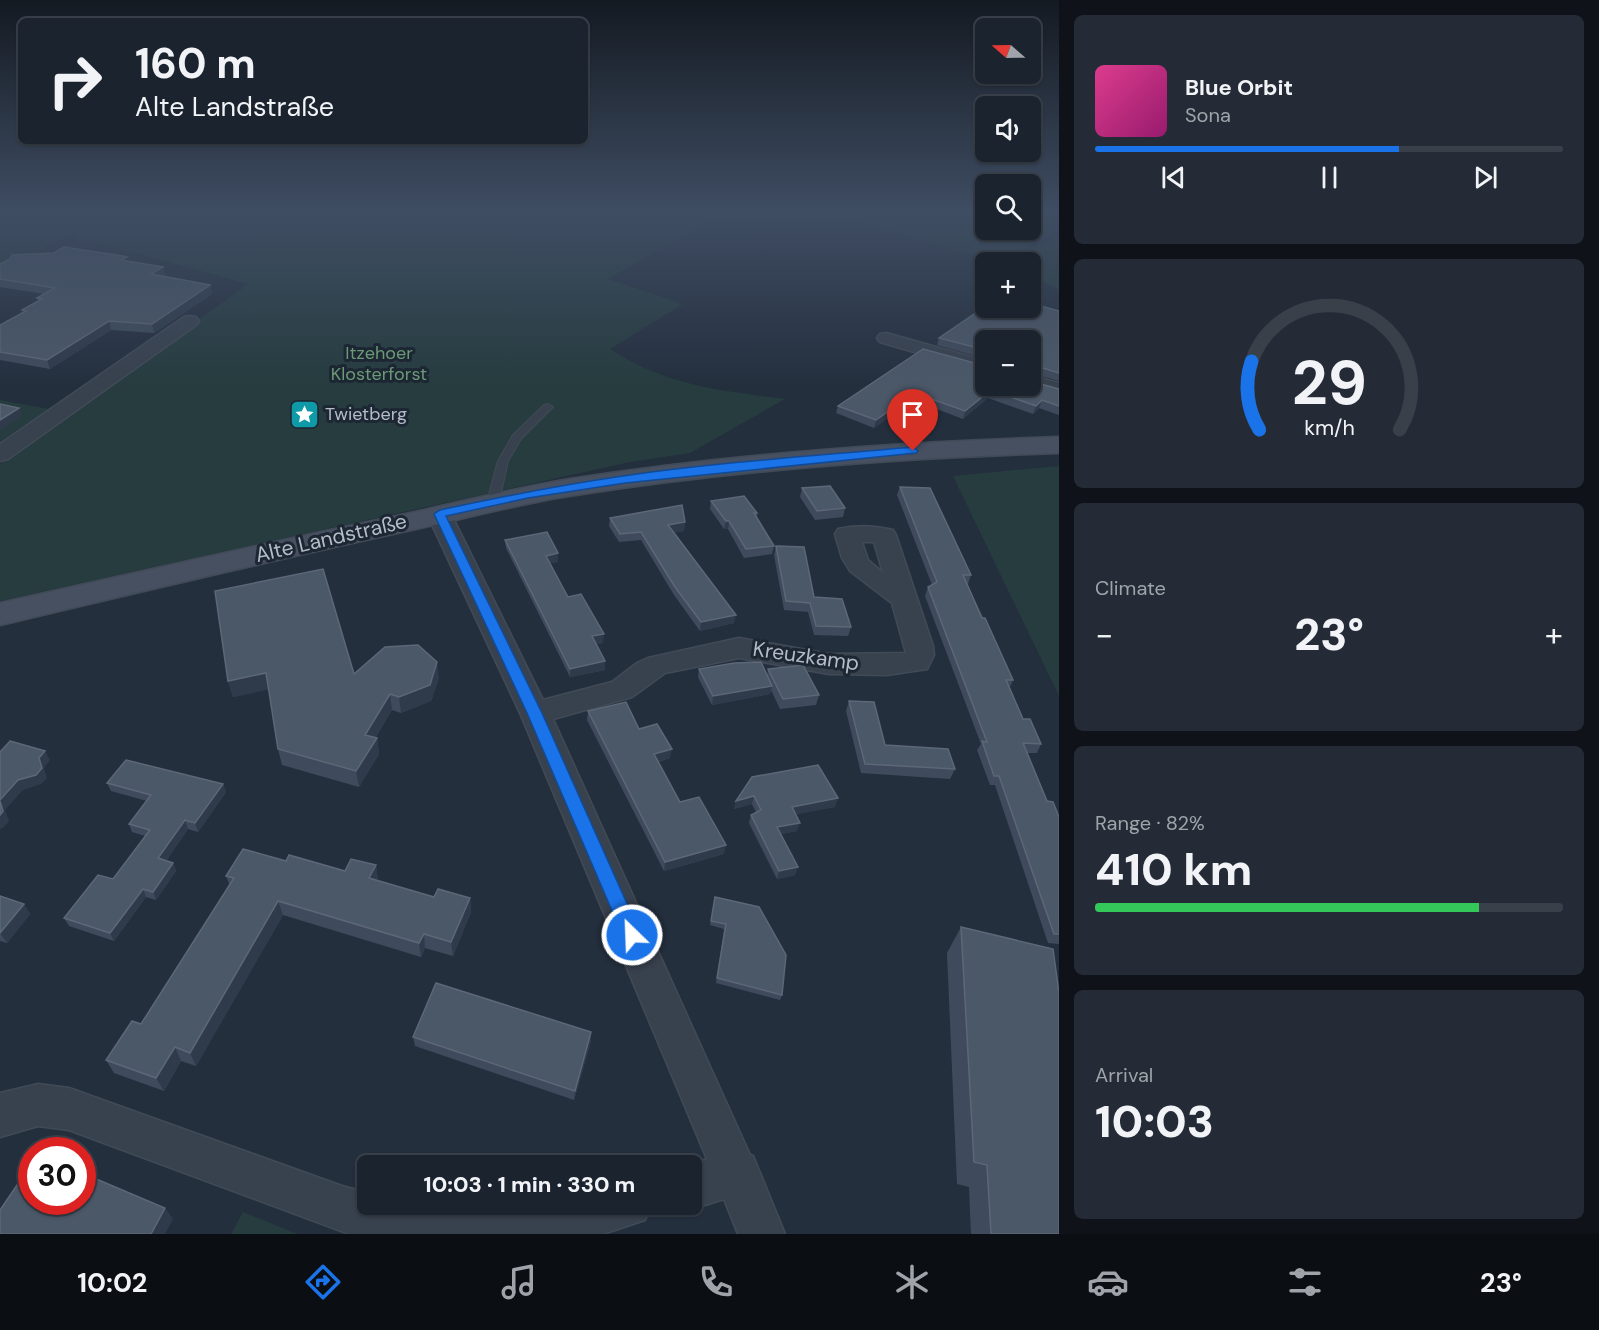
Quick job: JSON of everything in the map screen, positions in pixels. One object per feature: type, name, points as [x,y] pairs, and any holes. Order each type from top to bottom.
[{"type":"street","points":[[0,454],[190,321]]},
{"type":"street","points":[[886,338],[975,364]]},
{"type":"street","points":[[1041,384],[1059,389]]},
{"type":"street","name":"Alte Landstraße","points":[[0,614],[493,502],[602,483],[746,465],[937,449],[1059,445]]},
{"type":"street","points":[[440,514],[535,713],[762,1234]]},
{"type":"street","name":"Kreuzkamp","points":[[535,713],[622,690],[647,670],[658,665],[739,648],[829,664],[898,665],[917,662],[920,655],[919,646],[905,600]]},
{"type":"street","points":[[0,1115],[38,1106],[69,1109],[342,1209],[384,1220],[529,1230],[587,1215]]},
{"type":"street","points":[[702,1183],[737,1173]]},
{"type":"lane","points":[[493,502],[503,461],[517,438],[548,407]]},
{"type":"green space","name":"Itzehoer Klosterforst","points":[[195,270],[625,270],[608,279],[683,304],[610,349],[652,371],[673,379],[738,393],[785,399],[690,453],[630,462],[0,601],[0,464],[248,284]]},
{"type":"green space","points":[[1041,270],[1059,270],[1059,290],[1041,280]]},
{"type":"green space","points":[[0,400],[49,409],[0,442]]},
{"type":"green space","points":[[1059,466],[1059,696],[953,476]]},
{"type":"green space","points":[[243,1212],[292,1232],[299,1234],[231,1234]]},
{"type":"building","points":[[0,270],[159,270],[151,274],[210,285],[152,324],[109,321],[47,360],[0,352],[0,325],[26,311],[22,310],[42,299],[37,298],[55,288],[0,279]]},
{"type":"building","points":[[1041,306],[1059,311],[1059,373],[1041,367],[1041,330],[975,330],[975,347],[939,338],[975,313],[975,318],[1041,318]]},
{"type":"building","points":[[923,349],[975,363],[975,396],[984,396],[965,411],[915,393],[876,420],[838,406]]},
{"type":"building","points":[[1041,384],[1059,389],[1059,406],[1042,400],[1036,406],[1008,396],[1041,396]]},
{"type":"building","points":[[0,404],[19,408],[0,420]]},
{"type":"building","points":[[830,486],[845,508],[817,511],[802,488]]},
{"type":"building","points":[[900,487],[930,488],[971,575],[963,575],[1013,680],[1006,680],[1023,719],[1030,719],[1041,744],[1023,743],[1047,801],[1053,802],[1059,817],[1059,934],[1054,934],[999,776],[994,776],[982,741],[987,742],[928,587],[937,582]]},
{"type":"building","points":[[744,496],[757,513],[754,513],[774,546],[746,549],[729,521],[726,521],[711,501]]},
{"type":"building","points":[[682,505],[685,522],[668,525],[736,615],[701,622],[675,587],[641,532],[620,534],[610,518]]},
{"type":"building","points":[[547,532],[558,553],[546,556],[568,597],[581,594],[604,634],[592,636],[605,661],[570,669],[505,540]]},
{"type":"building","points":[[776,546],[804,547],[814,597],[842,599],[851,627],[816,626],[810,603],[786,601]]},
{"type":"building","points":[[323,569],[354,674],[385,647],[418,645],[437,662],[430,685],[399,697],[390,694],[365,735],[377,738],[356,771],[278,749],[266,673],[228,681],[215,591]]},
{"type":"building","points":[[761,662],[772,686],[713,696],[699,669],[734,663]]},
{"type":"building","points":[[803,665],[819,695],[783,699],[768,669]]},
{"type":"building","points":[[849,701],[874,702],[885,745],[948,749],[955,769],[865,764]]},
{"type":"building","points":[[626,702],[639,729],[657,724],[672,749],[654,754],[680,802],[699,797],[726,845],[665,862],[588,711]]},
{"type":"building","points":[[10,741],[45,751],[39,758],[42,768],[36,775],[18,780],[0,800],[0,752]]},
{"type":"building","points":[[126,760],[223,784],[195,823],[185,820],[158,858],[173,863],[153,892],[143,889],[110,933],[64,918],[98,875],[113,879],[150,830],[129,824],[151,795],[107,783]]},
{"type":"building","points":[[818,765],[838,798],[792,807],[800,823],[777,827],[798,867],[779,871],[751,815],[761,810],[754,796],[736,801],[752,777]]},
{"type":"building","points":[[243,849],[286,861],[289,855],[345,871],[351,859],[376,865],[369,878],[434,897],[438,889],[470,898],[451,942],[424,934],[419,943],[278,901],[190,1053],[175,1047],[156,1078],[106,1060],[132,1021],[141,1024],[234,878],[226,876]]},
{"type":"building","points":[[0,896],[24,904],[0,933]]},
{"type":"building","points":[[715,897],[759,907],[786,955],[782,995],[717,978],[726,924],[711,921]]},
{"type":"building","points":[[961,927],[1053,949],[1059,993],[1059,1234],[991,1234],[987,1165],[974,1162]]},
{"type":"building","points":[[436,983],[591,1032],[575,1091],[413,1037]]},
{"type":"building","points":[[96,1179],[165,1208],[151,1234],[0,1234],[0,1210],[18,1184],[18,1215],[96,1215]]},
{"type":"place","name":"Twietberg","points":[[304,414]]},
{"type":"route","points":[[632,935],[535,713],[440,514],[528,495],[625,479],[746,465],[913,451]]}]
